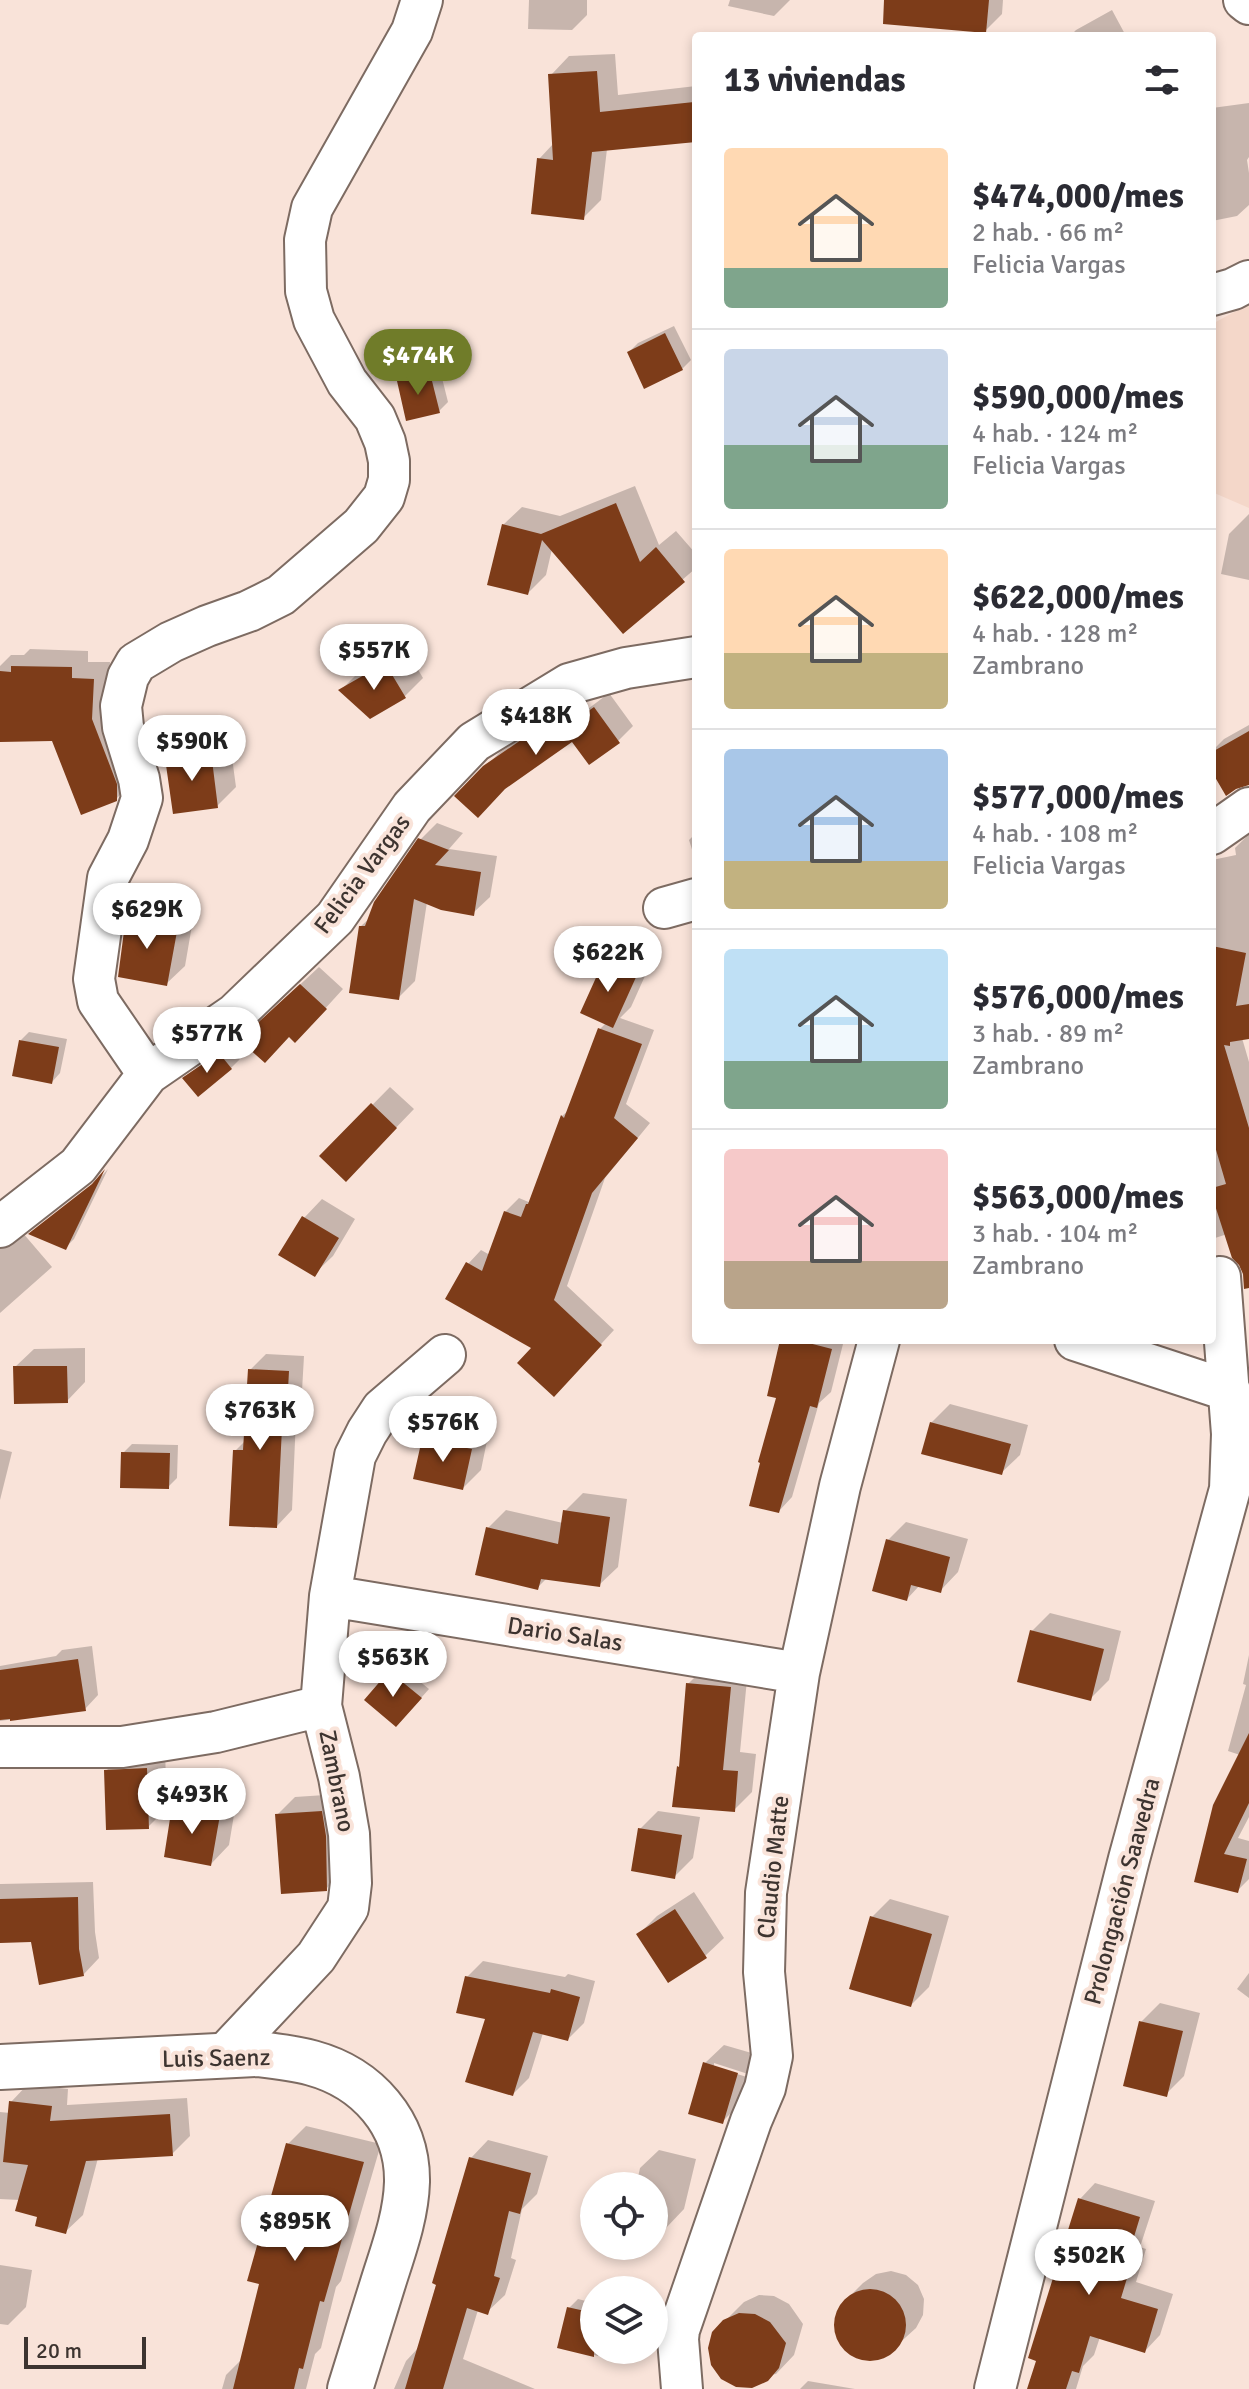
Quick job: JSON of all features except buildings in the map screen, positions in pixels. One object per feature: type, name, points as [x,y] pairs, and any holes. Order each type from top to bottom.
[{"type":"main road","name":"Luis Saenz","points":[[0,2067],[257,2054],[291,2058],[333,2070],[372,2095],[388,2114],[400,2137],[406,2160],[407,2184],[399,2231],[350,2389]]},
{"type":"street","points":[[148,1074],[98,1001],[94,979],[108,878],[128,840],[142,798],[123,727],[121,706],[128,677],[136,663],[171,642],[281,595],[361,526],[384,497],[389,480],[385,442],[375,418],[347,382],[314,320],[306,291],[305,240],[312,208],[412,31],[422,0]]},
{"type":"street","points":[[1244,0],[1249,4]]},
{"type":"street","points":[[1216,294],[1249,281]]},
{"type":"street","name":"Felicia Vargas","points":[[0,1227],[78,1166],[148,1074],[235,1014],[335,918],[412,807],[474,742],[569,684],[626,668],[692,658]]},
{"type":"street","points":[[1216,831],[1249,808]]},
{"type":"street","name":"Prolongación Saavedra","points":[[995,2389],[1129,1859],[1230,1489],[1232,1459],[1227,1274]]},
{"type":"street","name":"Claudio Matte","points":[[682,2389],[679,2330],[765,2088],[772,2056],[764,1972],[766,1893],[799,1673],[840,1486],[878,1344]]},
{"type":"street","points":[[1091,1344],[1230,1391]]},
{"type":"street","name":"Zambrano","points":[[223,2056],[316,1957],[348,1908],[351,1883],[349,1834],[339,1777],[321,1706],[330,1596],[355,1456],[382,1409],[445,1355]]},
{"type":"street","name":"Dario Salas","points":[[330,1596],[799,1673]]},
{"type":"street","points":[[0,1747],[122,1747],[216,1732],[321,1706]]},
{"type":"shaded area","points":[[1249,304],[1249,508],[1216,494],[1216,322]]}]
